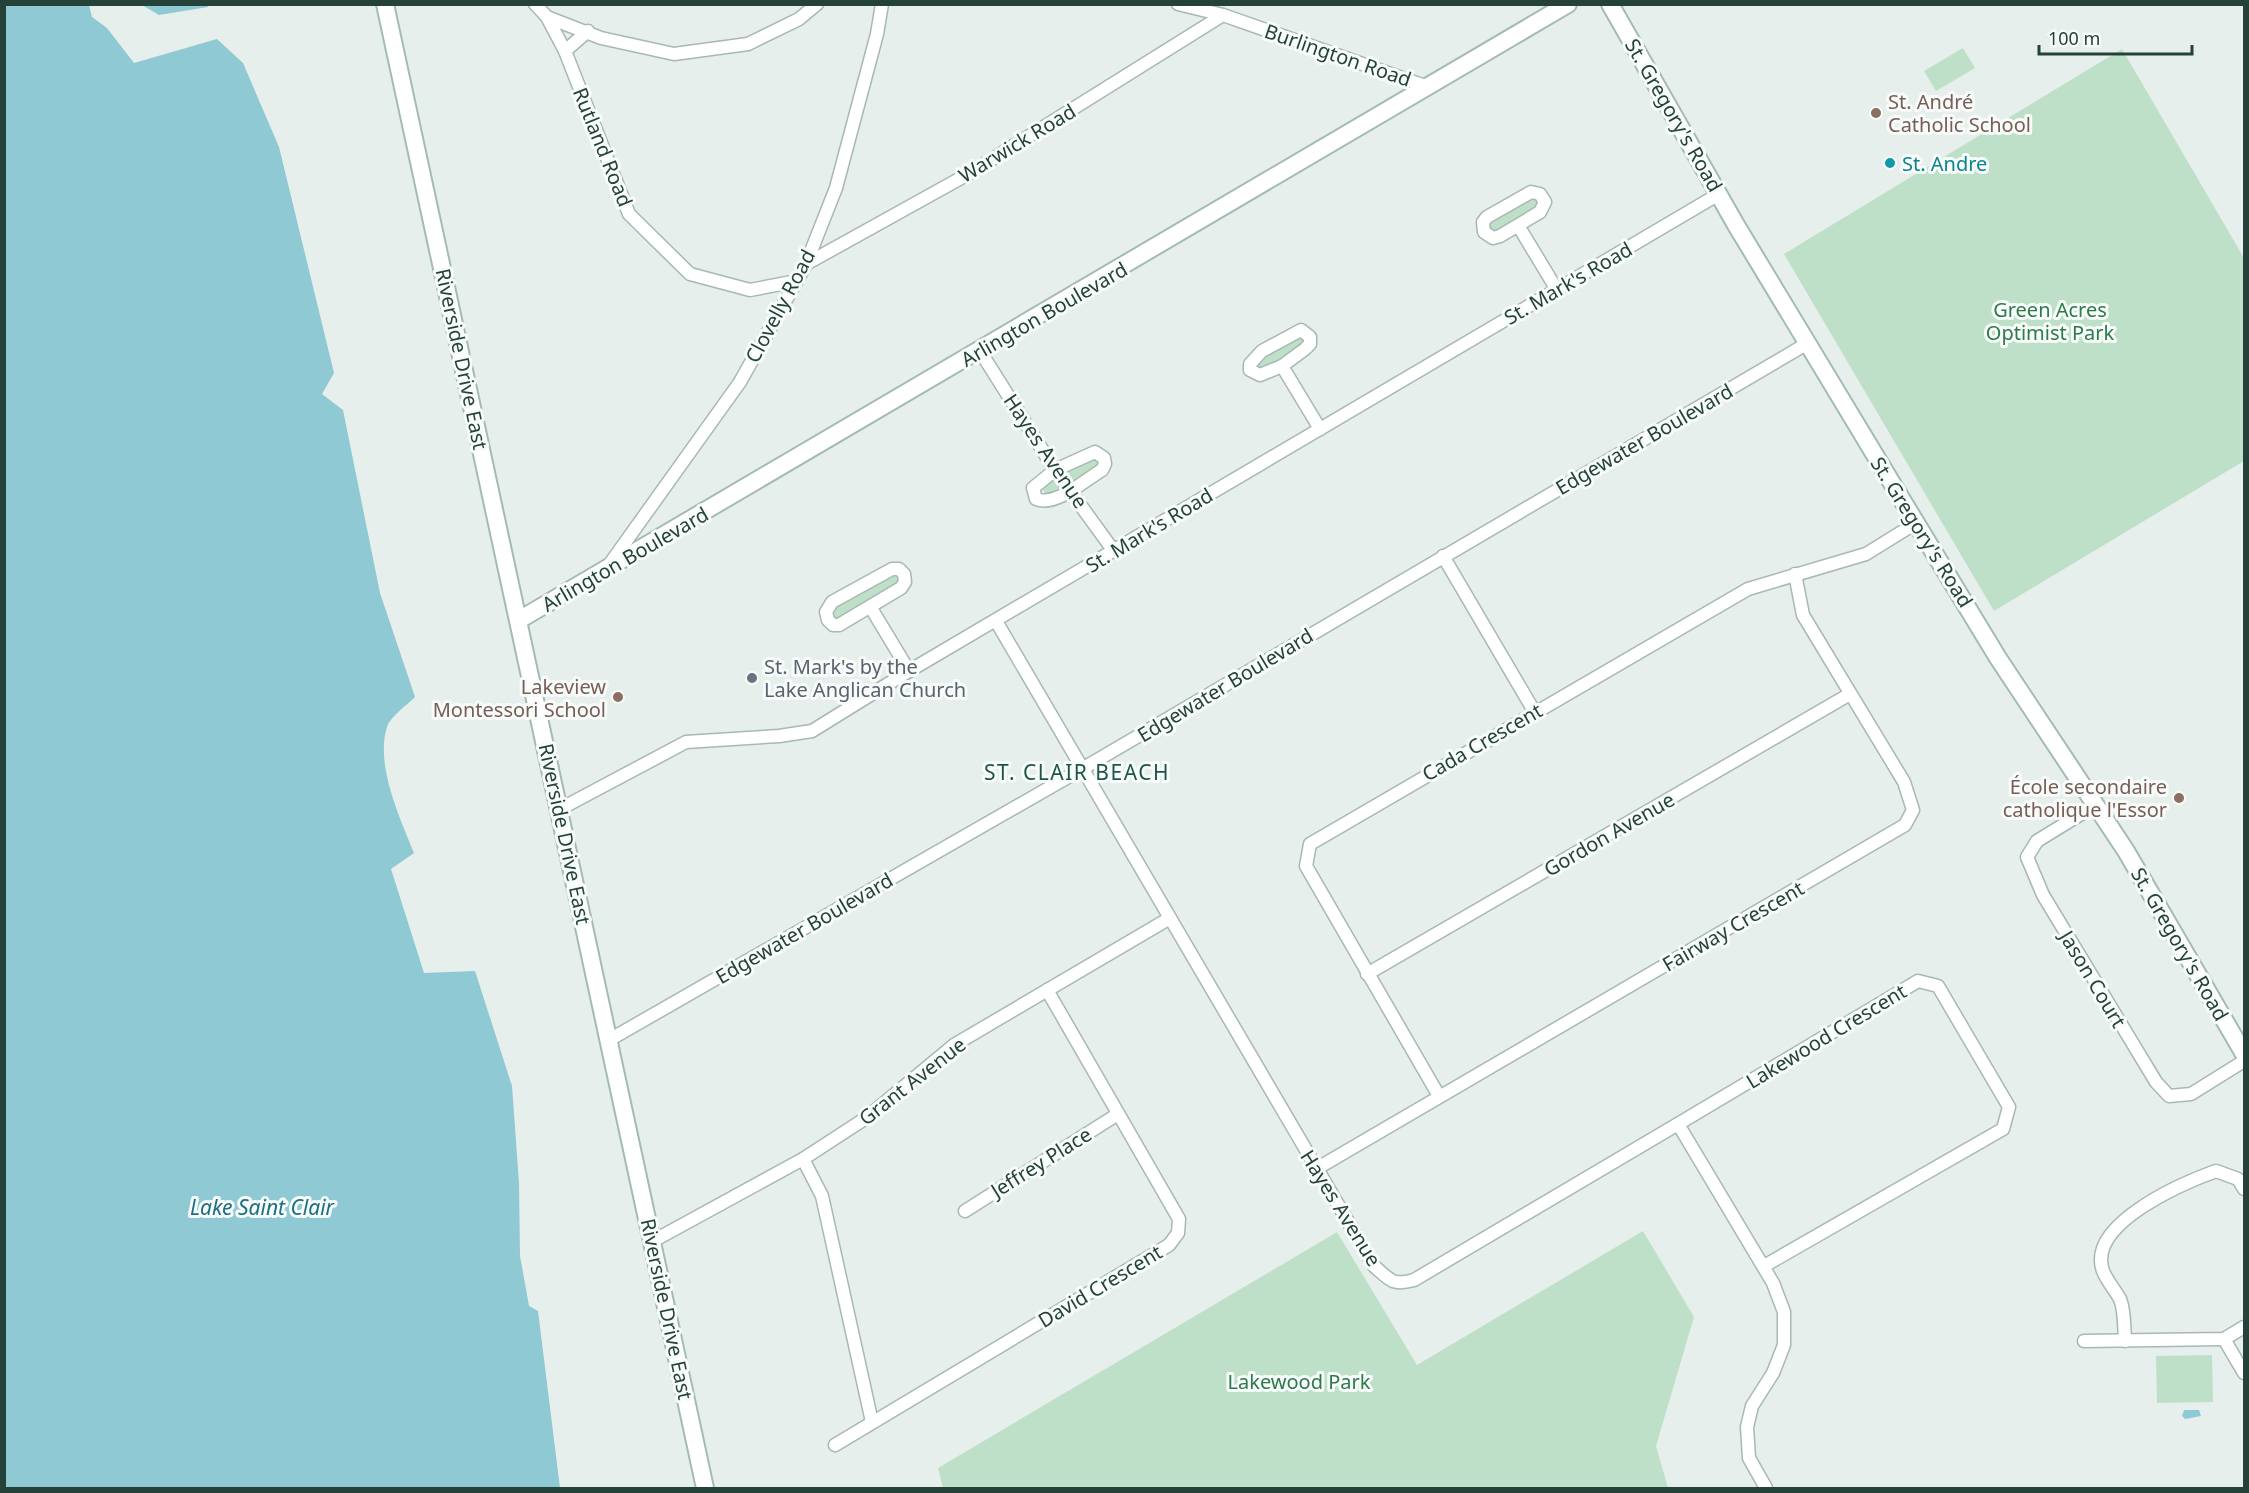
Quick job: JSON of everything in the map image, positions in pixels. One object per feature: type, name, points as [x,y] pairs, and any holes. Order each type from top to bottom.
[{"type":"street","name":"Riverside Drive East","points":[[385,4],[705,1488]]},
{"type":"street","name":"Rutland Road","points":[[535,4],[547,17],[565,51],[629,214],[636,222],[690,274],[750,290],[797,281]]},
{"type":"street","points":[[547,17],[588,31],[601,38],[674,54],[748,44],[799,19],[817,4]]},
{"type":"street","name":"Clovelly Road","points":[[603,573],[740,382],[806,264],[836,188],[877,34],[882,4]]},
{"type":"street","name":"Burlington Road","points":[[1178,4],[1224,15],[1428,87]]},
{"type":"street","name":"Arlington Boulevard","points":[[519,620],[603,573],[1568,4]]},
{"type":"street","name":"St. Gregory's Road","points":[[1610,4],[1719,194],[1916,523],[1998,658],[2126,851],[2244,1054]]},
{"type":"street","name":"Warwick Road","points":[[806,264],[970,173],[1224,15]]},
{"type":"street","points":[[565,51],[588,31]]},
{"type":"street","points":[[1531,192],[1540,194],[1545,202],[1544,207],[1519,227],[1493,238],[1487,236],[1482,227],[1486,217],[1526,194],[1531,192]]},
{"type":"street","name":"St. Mark's Road","points":[[560,809],[686,742],[779,736],[812,731],[1113,550],[1719,194]]},
{"type":"street","points":[[1519,227],[1557,290]]},
{"type":"street","points":[[1301,330],[1306,333],[1310,344],[1282,366],[1260,375],[1250,370],[1250,364],[1255,356],[1292,333],[1301,330]]},
{"type":"street","name":"Edgewater Boulevard","points":[[609,1040],[1082,769],[1808,343]]},
{"type":"street","name":"Hayes Avenue","points":[[980,351],[1055,470],[1071,489],[1113,550]]},
{"type":"street","points":[[1282,366],[1320,429]]},
{"type":"street","points":[[1088,453],[1101,453],[1106,464],[1102,470],[1049,500],[1036,498],[1033,488],[1055,470],[1088,453]]},
{"type":"street","name":"Cada Crescent","points":[[1438,1096],[1306,866],[1310,844],[1534,711],[1748,589],[1866,554],[1916,523]]},
{"type":"street","points":[[1443,556],[1534,711]]},
{"type":"street","points":[[896,569],[902,571],[906,577],[904,584],[871,608],[839,625],[831,624],[827,616],[832,602],[888,571],[896,569]]},
{"type":"street","name":"Fairway Crescent","points":[[1316,1168],[1905,825],[1913,810],[1904,782],[1803,615],[1795,574]]},
{"type":"street","points":[[871,608],[909,671]]},
{"type":"street","name":"Hayes Avenue","points":[[996,621],[1374,1266],[1392,1281],[1399,1284],[1414,1280],[1678,1124]]},
{"type":"street","name":"Gordon Avenue","points":[[1367,974],[1850,694]]},
{"type":"street","name":"Jason Court","points":[[2094,806],[2037,841],[2030,849],[2027,857],[2043,895],[2156,1082],[2169,1096],[2191,1094],[2244,1061]]},
{"type":"street","name":"Grant Avenue","points":[[653,1241],[803,1159],[866,1118],[954,1046],[1170,918]]},
{"type":"street","name":"Lakewood Crescent","points":[[1678,1124],[1918,981],[1938,986],[2009,1107],[2003,1129],[1764,1266]]},
{"type":"street","name":"David Crescent","points":[[836,1445],[1169,1245],[1178,1233],[1179,1219],[1047,990]]},
{"type":"street","name":"Jeffrey Place","points":[[965,1211],[1118,1114]]},
{"type":"street","points":[[1678,1124],[1764,1266],[1784,1312],[1785,1345],[1773,1373],[1752,1406],[1747,1427],[1749,1458],[1766,1488]]},
{"type":"street","points":[[803,1159],[822,1196],[872,1422]]},
{"type":"street","points":[[2125,1341],[2121,1302],[2103,1270],[2107,1240],[2118,1223],[2190,1180],[2216,1171],[2238,1179],[2244,1189]]},
{"type":"street","points":[[2084,1341],[2224,1339],[2244,1327]]},
{"type":"street","points":[[2224,1339],[2244,1373]]},
{"type":"green space","points":[[1963,48],[1975,68],[1936,91],[1924,71]]},
{"type":"green space","name":"Green Acres Optimist Park","points":[[2122,49],[2244,258],[2244,461],[1994,611],[1784,254]]},
{"type":"green space","points":[[1533,197],[1538,200],[1539,208],[1495,233],[1488,229],[1488,223]]},
{"type":"green space","points":[[1296,335],[1305,339],[1303,346],[1266,370],[1258,368],[1257,361]]},
{"type":"green space","points":[[1098,458],[1100,466],[1072,482],[1067,469],[1083,460]]},
{"type":"green space","points":[[1051,477],[1057,480],[1060,486],[1057,492],[1051,495],[1045,492],[1042,486],[1045,480]]},
{"type":"green space","points":[[888,574],[898,574],[901,581],[837,620],[834,618],[832,608]]},
{"type":"green space","name":"Lakewood Park","points":[[1643,1231],[1694,1317],[1656,1446],[1668,1488],[943,1488],[938,1468],[1337,1232],[1417,1365]]},
{"type":"green space","points":[[2212,1355],[2213,1402],[2157,1403],[2156,1356]]},
{"type":"water","name":"Lake Saint Clair","points":[[5,4],[89,5],[92,17],[107,28],[134,63],[217,39],[243,63],[279,147],[334,373],[322,394],[343,410],[380,593],[415,697],[389,723],[384,742],[384,758],[391,791],[414,853],[391,869],[424,973],[475,971],[512,1086],[519,1183],[520,1256],[529,1306],[538,1311],[560,1488],[5,1488]]},
{"type":"water","points":[[207,4],[208,7],[159,15],[142,5]]},
{"type":"water","points":[[2184,1410],[2199,1410],[2201,1416],[2185,1419],[2182,1416]]},
{"type":"place","name":"St. André Catholic School","points":[[1876,113]]},
{"type":"place","name":"St. Andre","points":[[1890,163]]},
{"type":"place","name":"St. Mark's by the Lake Anglican Church","points":[[752,678]]},
{"type":"place","name":"Lakeview Montessori School","points":[[618,697]]},
{"type":"place","name":"École secondaire catholique l'Essor","points":[[2179,798]]},
{"type":"district","name":"ST. CLAIR BEACH","points":[[1077,772]]}]
